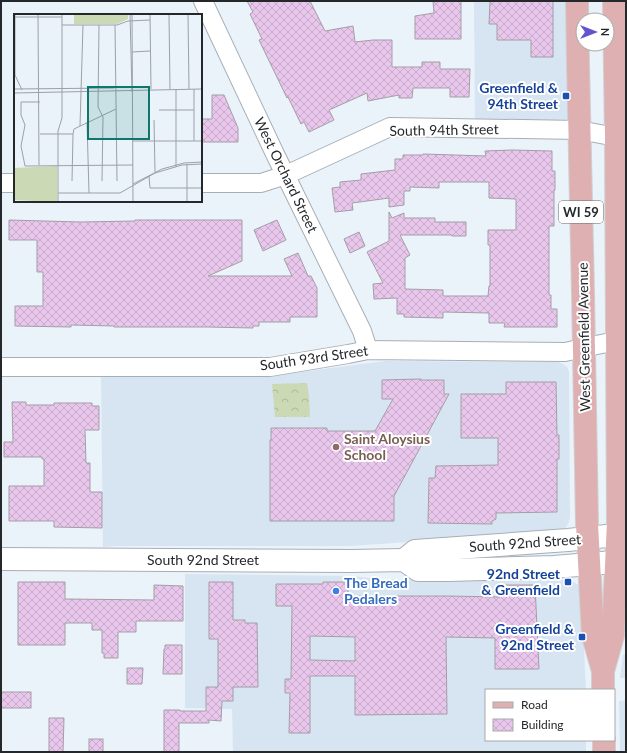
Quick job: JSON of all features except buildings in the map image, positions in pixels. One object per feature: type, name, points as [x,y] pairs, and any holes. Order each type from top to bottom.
[{"type":"main road","name":"West Greenfield Avenue","points":[[578,1],[587,538],[593,636],[603,680]]},
{"type":"main road","name":"West Greenfield Avenue","points":[[603,680],[613,635],[621,562],[622,535],[621,137],[614,1]]},
{"type":"main road","points":[[604,741],[604,752]]},
{"type":"street","name":"West Orchard Street","points":[[203,1],[362,331],[368,350]]},
{"type":"street","name":"South 94th Street","points":[[202,183],[260,183],[286,176],[390,127],[579,130],[621,137]]},
{"type":"street","points":[[1,183],[14,183]]},
{"type":"street","name":"South 93rd Street","points":[[1,367],[270,367],[368,350],[565,352],[622,340]]},
{"type":"street","name":"South 92nd Street","points":[[404,560],[415,551],[622,535]]},
{"type":"street","name":"South 92nd Street","points":[[1,559],[404,560],[418,570],[505,569],[621,562]]},
{"type":"shaded area","points":[[474,1],[578,1],[578,12],[575,12],[575,52],[578,52],[579,130],[475,129]]},
{"type":"shaded area","name":"Saint Aloysius School","points":[[385,361],[558,362],[567,367],[569,372],[570,518],[565,529],[559,532],[349,546],[103,547],[101,375],[270,376]]},
{"type":"shaded area","points":[[185,574],[352,576],[378,579],[568,580],[578,585],[581,591],[586,689],[485,689],[485,741],[586,741],[586,752],[233,752],[232,709],[185,708]]},
{"type":"shaded area","points":[[623,655],[626,655],[626,678],[620,678]]},
{"type":"shaded area","points":[[626,700],[626,752],[620,752],[619,701]]},
{"type":"green space","points":[[307,383],[310,417],[275,417],[272,384]]},
{"type":"place","name":"Greenfield & 94th Street","points":[[566,96]]},
{"type":"place","name":"Saint Aloysius School","points":[[336,447]]},
{"type":"place","name":"92nd Street & Greenfield","points":[[568,582]]},
{"type":"place","name":"The Bread Pedalers","points":[[336,591]]},
{"type":"place","name":"Greenfield & 92nd Street","points":[[582,637]]}]
